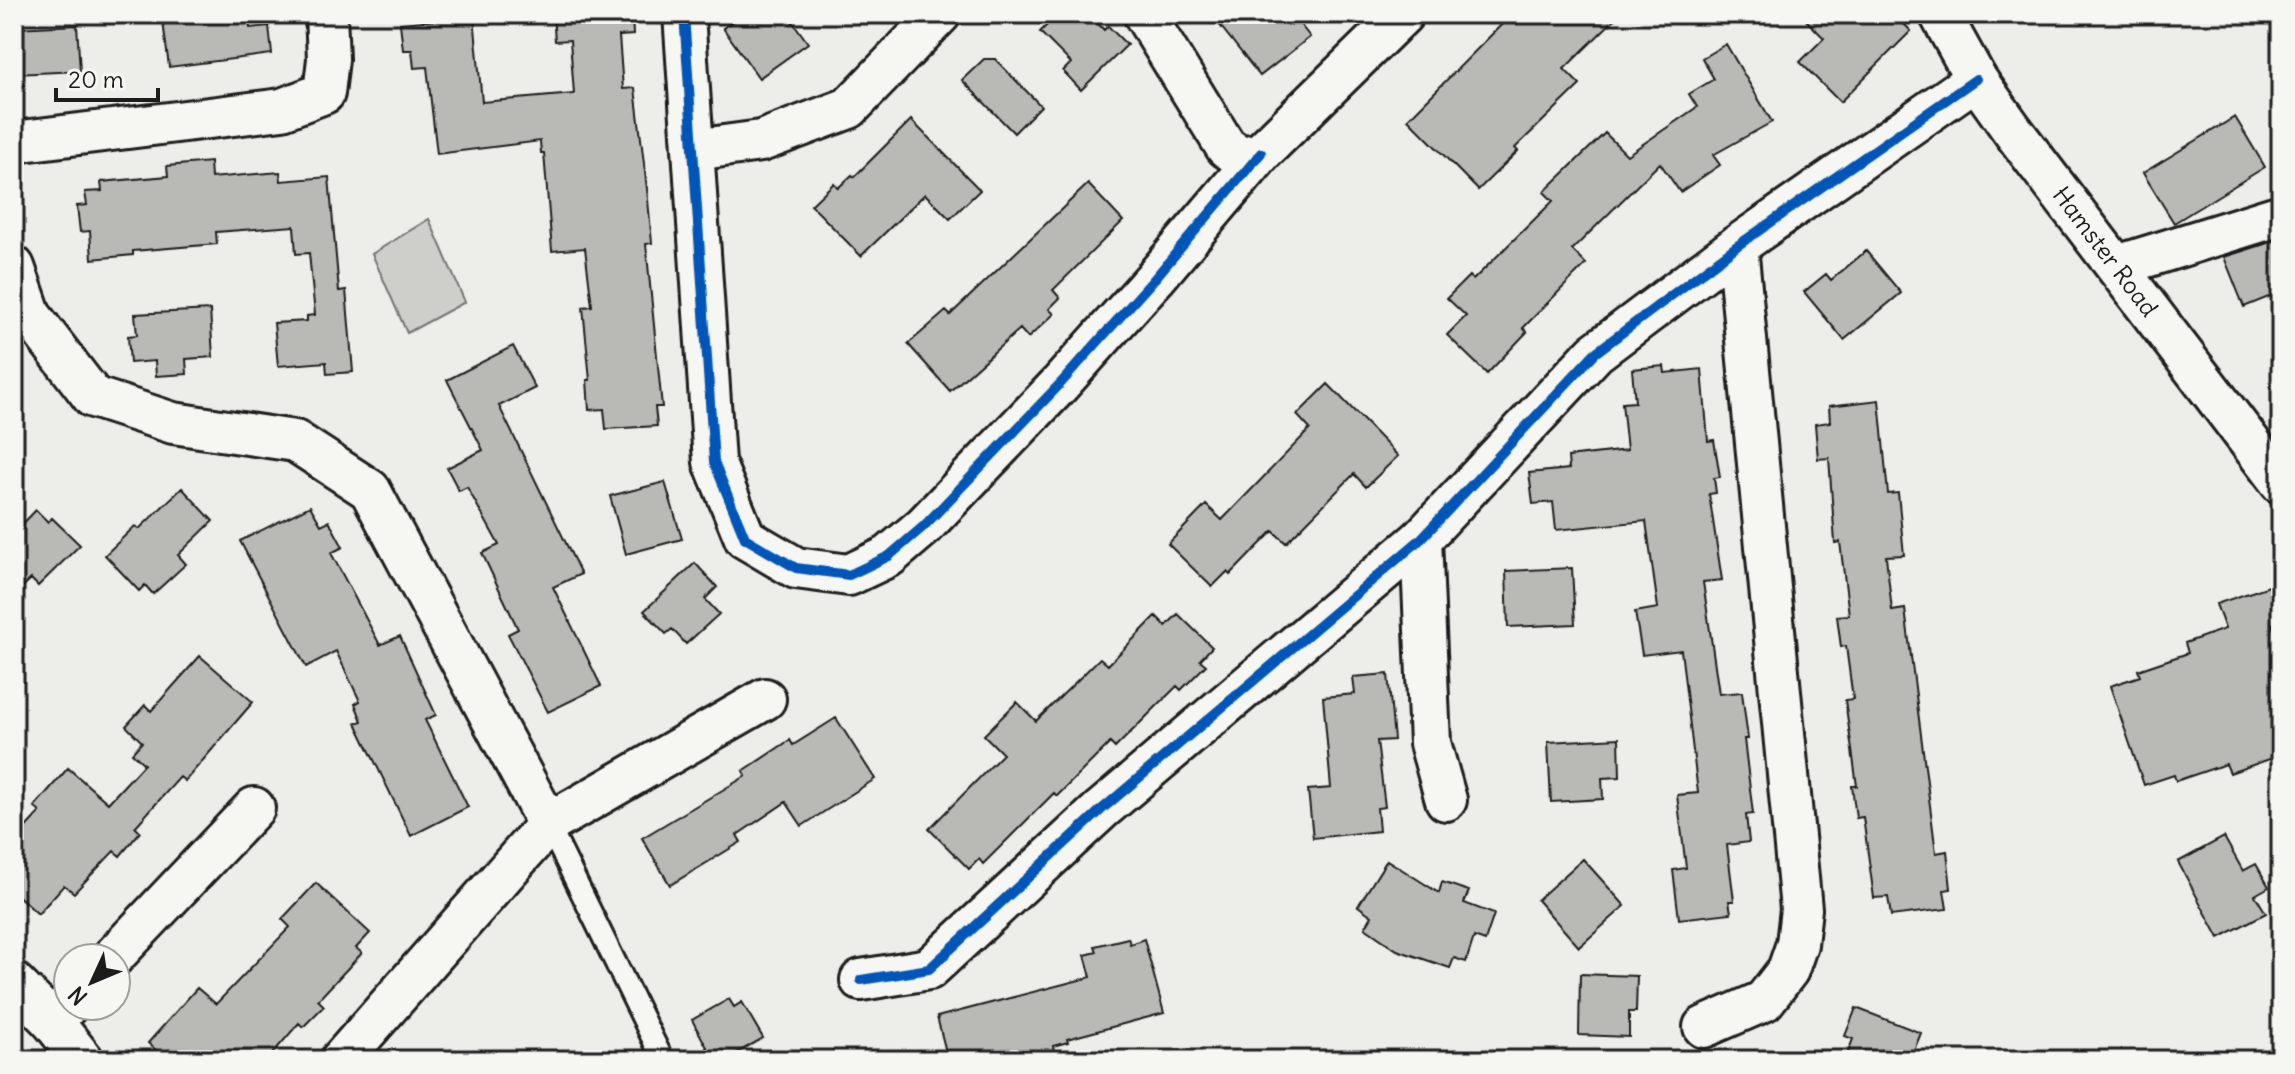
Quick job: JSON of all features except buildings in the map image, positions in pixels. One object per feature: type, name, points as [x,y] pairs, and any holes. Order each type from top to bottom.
[{"type":"street","points":[[14,142],[282,109],[324,93],[328,59],[326,14]]},
{"type":"street","points":[[684,14],[714,462],[745,538],[796,568],[849,575],[889,556],[924,526],[1081,360],[1261,153],[1403,14]]},
{"type":"street","points":[[694,150],[761,141],[849,108],[940,14]]},
{"type":"street","points":[[1144,14],[1226,147],[1241,157],[1261,153]]},
{"type":"street","name":"Hamster Road","points":[[1940,14],[1976,79],[2179,352],[2281,483]]},
{"type":"street","points":[[861,980],[929,969],[1101,810],[1421,539],[1595,353],[1737,246],[1976,79]]},
{"type":"street","points":[[2117,266],[2281,215]]},
{"type":"street","points":[[1704,1027],[1764,1001],[1788,970],[1797,944],[1801,909],[1737,246]]},
{"type":"street","points":[[14,267],[31,316],[93,397],[173,423],[295,441],[370,490],[548,824]]},
{"type":"street","points":[[1421,539],[1430,743],[1446,800]]},
{"type":"street","points":[[341,1060],[548,824],[765,699]]},
{"type":"street","points":[[127,942],[254,808]]},
{"type":"street","points":[[14,983],[52,1008]]},
{"type":"street","points":[[64,1022],[83,1060]]},
{"type":"lane","points":[[548,824],[663,1060]]},
{"type":"shaded area","points":[[429,219],[465,302],[407,333],[372,254]]},
{"type":"cycle path","points":[[684,14],[714,462],[745,538],[796,568],[849,575],[889,556],[924,526],[1060,384],[1261,153]]},
{"type":"cycle path","points":[[861,980],[929,969],[1101,810],[1421,539],[1595,353],[1737,246],[1976,79]]}]
